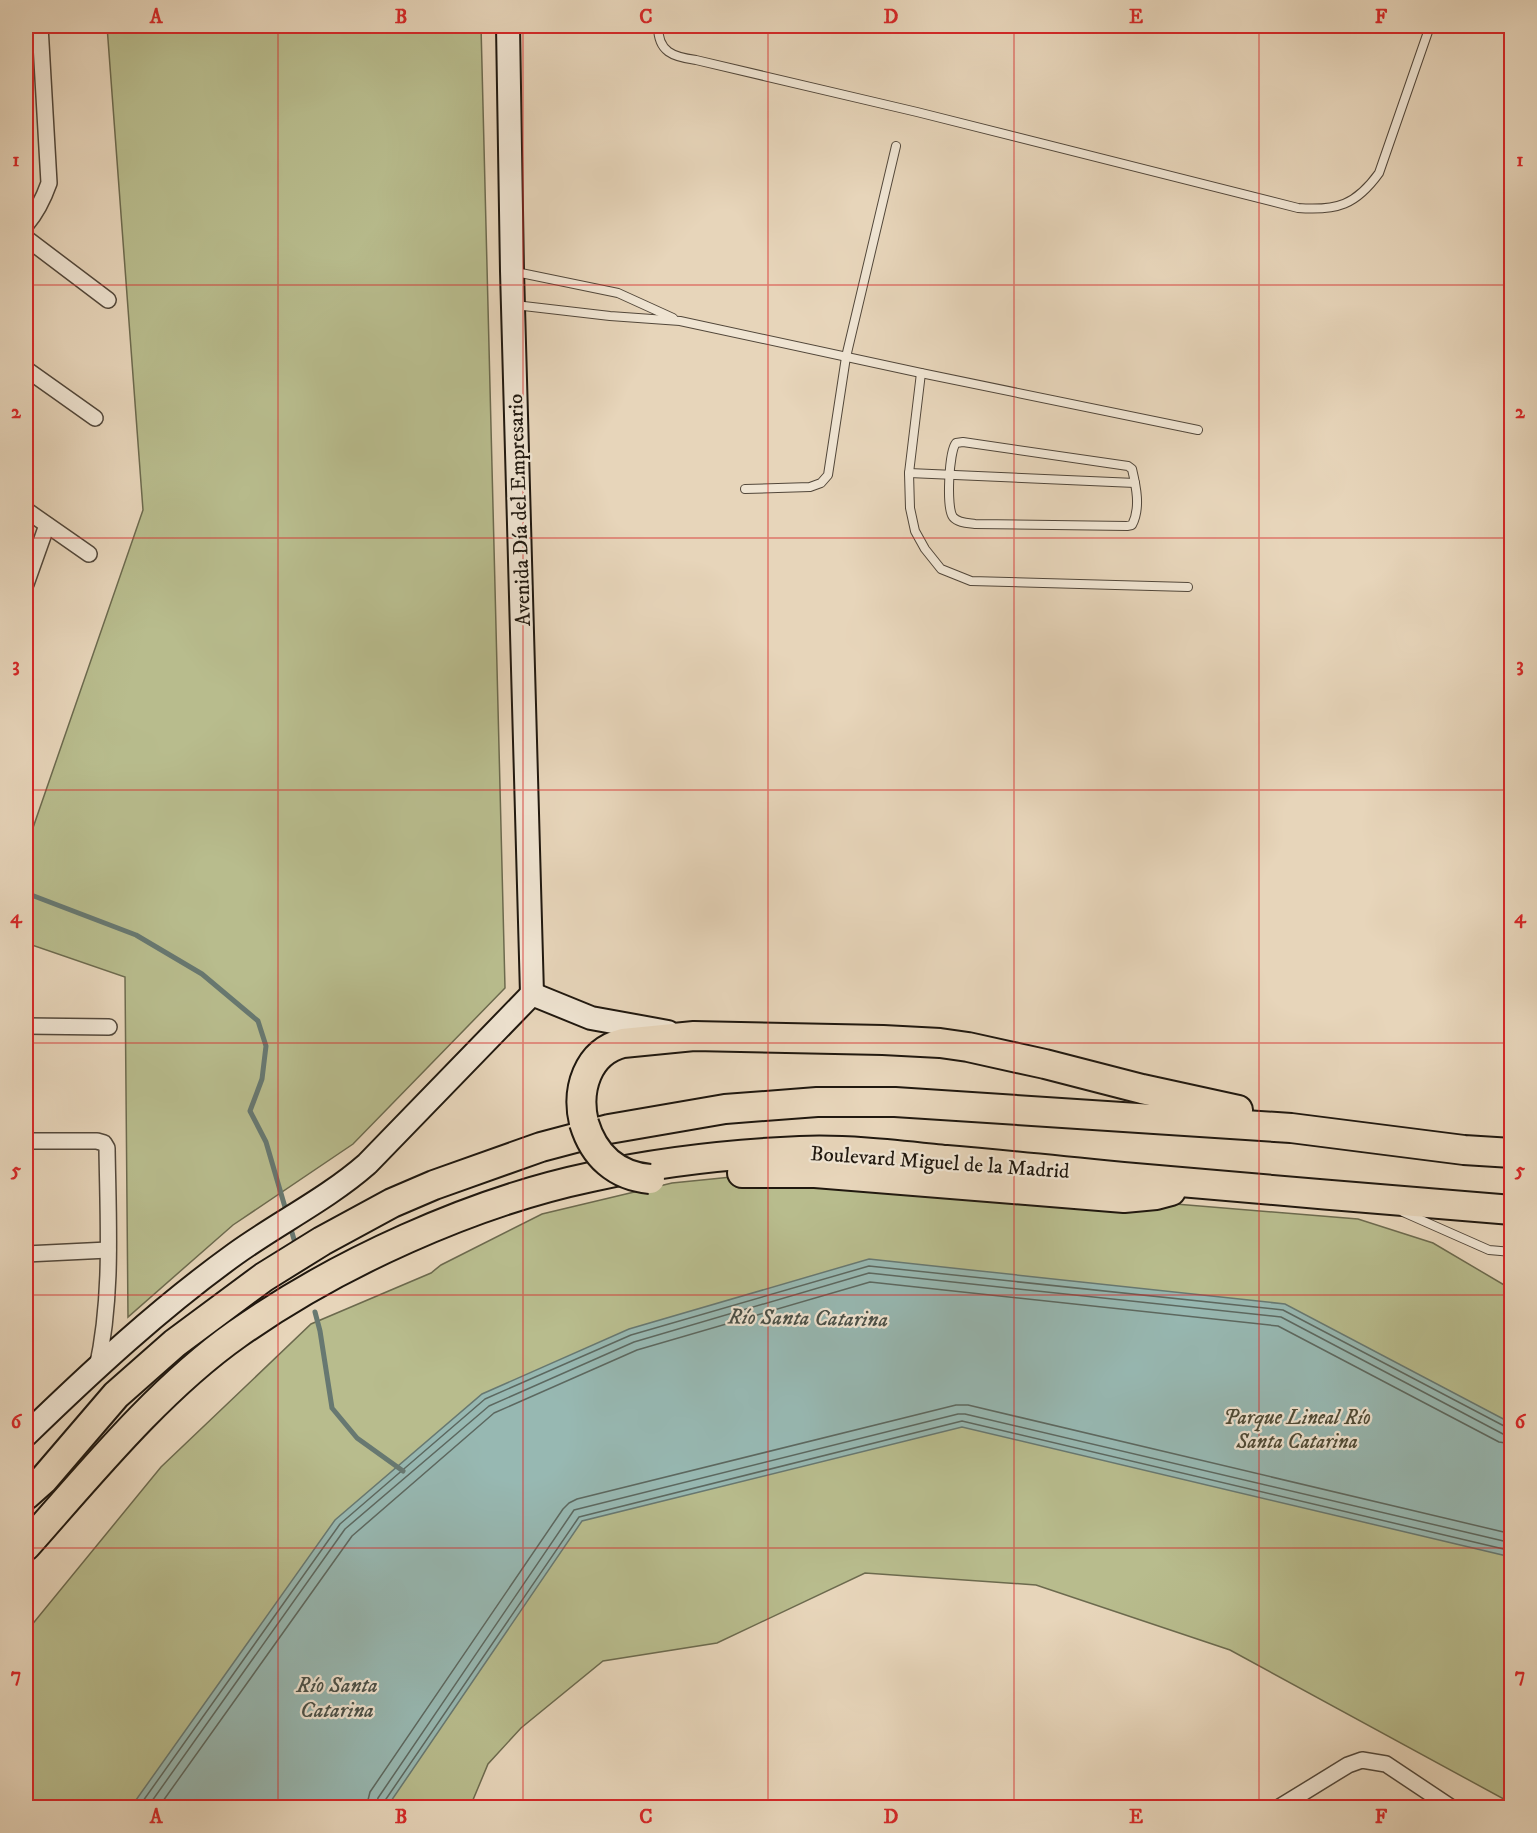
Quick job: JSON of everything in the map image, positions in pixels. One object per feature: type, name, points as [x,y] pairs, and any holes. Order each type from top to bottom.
[{"type":"highway","points":[[1191,1183],[1156,1195],[1124,1198],[816,1173],[760,1172],[650,1179],[634,1177],[616,1169],[596,1150],[588,1136],[582,1117],[581,1094],[589,1070],[598,1055],[613,1045],[623,1042],[694,1036],[883,1040],[968,1047],[1243,1112],[1291,1128]]},
{"type":"highway","points":[[26,1495],[44,1479],[116,1395],[175,1343],[264,1278],[322,1241],[392,1203],[434,1185],[541,1147],[609,1129],[725,1109],[817,1102],[895,1102],[1291,1128],[1464,1150],[1512,1153]]},
{"type":"highway","name":"Boulevard Miguel de la Madrid","points":[[26,1546],[166,1395],[235,1335],[352,1264],[450,1220],[524,1195],[590,1177],[673,1163],[803,1151],[886,1154],[1512,1210]]},
{"type":"street","points":[[26,225],[36,214],[49,183],[40,26]]},
{"type":"street","name":"Avenida Día del Empresario","points":[[508,26],[512,271],[532,994]]},
{"type":"street","points":[[26,237],[108,300]]},
{"type":"street","points":[[26,369],[95,418]]},
{"type":"street","points":[[26,510],[89,554]]},
{"type":"street","points":[[26,584],[46,525]]},
{"type":"street","points":[[26,1429],[99,1359],[234,1255],[350,1179],[532,994],[591,1018],[694,1036]]},
{"type":"street","points":[[26,1026],[109,1027]]},
{"type":"street","points":[[26,1141],[98,1141],[104,1143],[107,1148],[108,1250],[105,1323],[99,1359],[26,1435]]},
{"type":"street","points":[[26,1254],[108,1250]]},
{"type":"street","points":[[1278,1808],[1348,1765],[1362,1760],[1386,1764],[1452,1808]]},
{"type":"lane","points":[[658,26],[659,40],[676,57],[917,112],[1299,208],[1316,209],[1342,206],[1368,188],[1379,173],[1430,26]]},
{"type":"lane","points":[[745,489],[810,487],[821,483],[828,475],[846,357],[896,146]]},
{"type":"lane","points":[[512,271],[618,293],[680,321]]},
{"type":"lane","points":[[514,305],[680,321],[1198,430]]},
{"type":"lane","points":[[921,373],[909,473],[910,508],[915,531],[925,549],[941,569],[971,581],[1188,587]]},
{"type":"lane","points":[[963,442],[1128,466],[1132,469],[1135,483],[1135,519],[1132,525],[975,524],[960,522],[953,517],[950,507],[952,448],[956,443],[963,442]]},
{"type":"lane","points":[[909,473],[1135,483]]},
{"type":"lane","points":[[1371,1198],[1489,1250],[1512,1252]]},
{"type":"green space","points":[[107,26],[481,26],[505,988],[353,1144],[233,1225],[128,1317],[125,977],[26,943],[26,848],[143,510]]},
{"type":"green space","points":[[1511,823],[1511,1071],[1507,1071]]},
{"type":"green space","name":"Parque Lineal Río Santa Catarina","points":[[771,1173],[1358,1219],[1433,1243],[1511,1289],[1511,1803],[1230,1650],[1036,1585],[865,1573],[717,1643],[603,1661],[521,1728],[488,1764],[470,1807],[26,1808],[26,1632],[161,1467],[311,1324],[431,1273],[441,1265],[542,1214],[672,1183]]},
{"type":"water","name":"Río Santa Catarina","points":[[869,1259],[1285,1304],[1511,1423],[1511,1557],[962,1427],[582,1521],[387,1807],[131,1807],[335,1520],[482,1394],[629,1329]]},
{"type":"waterway","points":[[26,893],[136,935],[202,974],[258,1021],[266,1046],[262,1079],[250,1111],[266,1142],[287,1214]]},
{"type":"waterway","points":[[290,1226],[296,1246]]},
{"type":"waterway","points":[[315,1312],[332,1408],[357,1438],[403,1471]]}]
